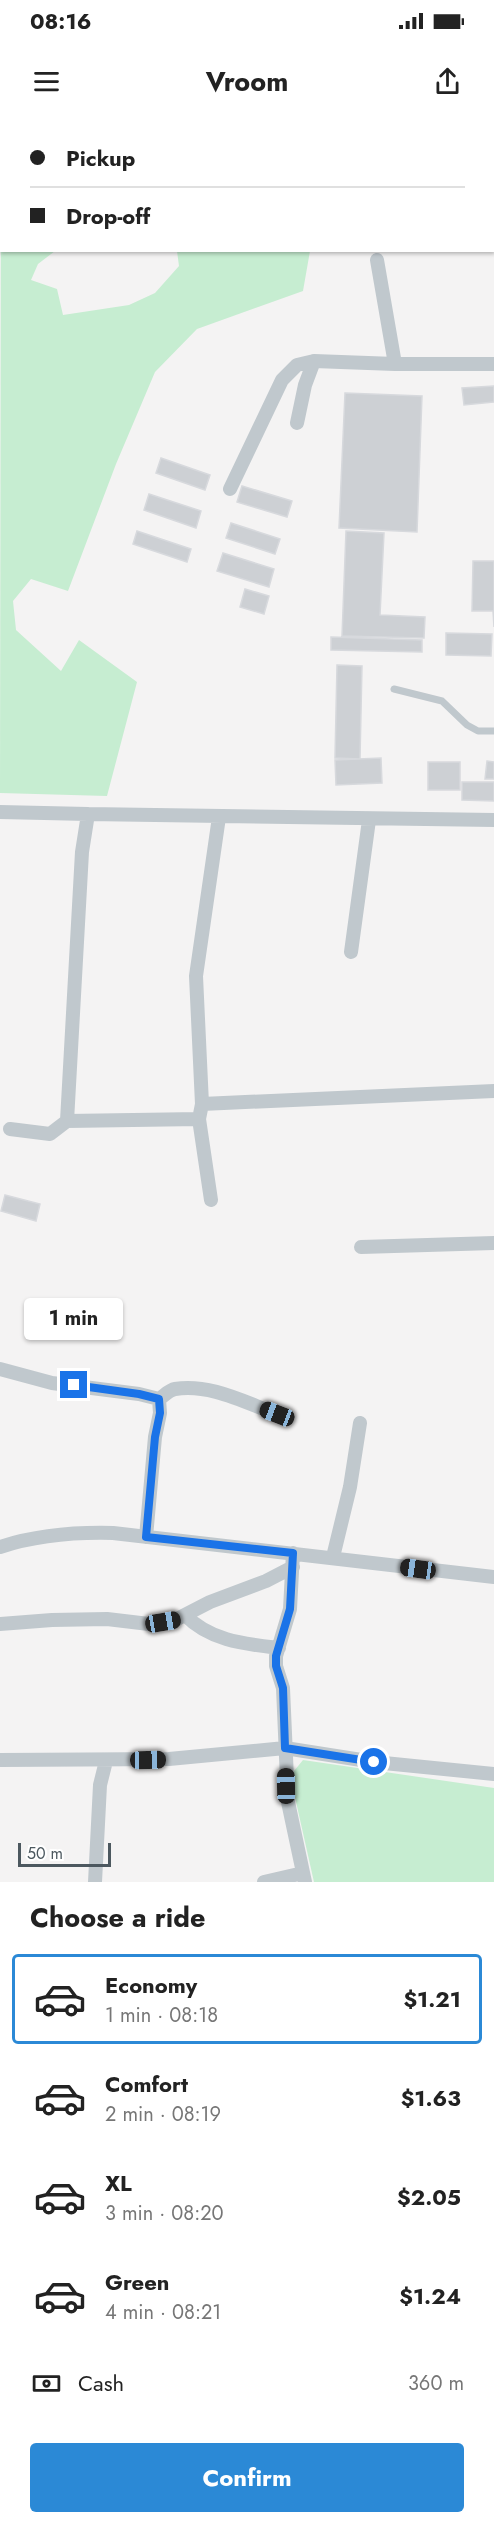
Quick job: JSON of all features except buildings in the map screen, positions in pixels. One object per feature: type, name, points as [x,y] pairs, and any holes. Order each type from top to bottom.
[{"type":"street","points":[[377,260],[395,364]]},
{"type":"street","points":[[297,423],[305,385],[315,361]]},
{"type":"street","points":[[231,489],[282,380],[297,365],[315,361],[494,364]]},
{"type":"street","points":[[0,812],[369,820],[494,820]]},
{"type":"street","points":[[67,1121],[82,852],[88,814]]},
{"type":"street","points":[[211,1200],[199,1119],[202,1104],[196,976],[219,817]]},
{"type":"street","points":[[351,952],[369,820]]},
{"type":"street","points":[[202,1104],[494,1091]]},
{"type":"street","points":[[10,1129],[50,1134],[67,1121],[199,1119]]},
{"type":"street","points":[[361,1247],[494,1243]]},
{"type":"street","points":[[0,1369],[52,1383],[139,1394],[159,1399],[173,1389],[195,1388],[219,1392],[277,1414]]},
{"type":"street","points":[[146,1537],[155,1437],[160,1413],[159,1399]]},
{"type":"street","points":[[333,1557],[350,1487],[360,1423]]},
{"type":"street","points":[[0,1546],[22,1539],[74,1533],[146,1537],[293,1560],[333,1557],[494,1577]]},
{"type":"street","points":[[0,1624],[52,1620],[106,1620],[149,1624],[177,1619],[210,1602],[266,1581],[293,1560]]},
{"type":"street","points":[[264,1882],[304,1878],[288,1802],[283,1688],[276,1666],[290,1609],[293,1560]]},
{"type":"street","points":[[185,1615],[202,1629],[220,1637],[279,1648]]},
{"type":"street","points":[[0,1760],[169,1759],[285,1748],[374,1762],[494,1774]]},
{"type":"street","points":[[95,1882],[100,1785],[106,1761]]},
{"type":"lane","points":[[394,689],[442,700],[467,725],[478,730],[494,730]]},
{"type":"green space","points":[[1,252],[54,252],[38,264],[31,280],[57,289],[63,315],[129,305],[155,293],[179,266],[177,252],[310,252],[303,291],[197,329],[155,372],[116,464],[68,591],[31,579],[13,601],[16,630],[61,671],[79,640],[137,682],[107,796],[0,793]]},
{"type":"green space","points":[[303,1760],[494,1788],[494,1882],[314,1882],[292,1784],[294,1771]]},
{"type":"route","points":[[74,1385],[159,1399],[160,1413],[155,1437],[146,1537],[293,1553],[290,1609],[276,1656],[276,1666],[283,1688],[285,1748],[374,1762]]}]
